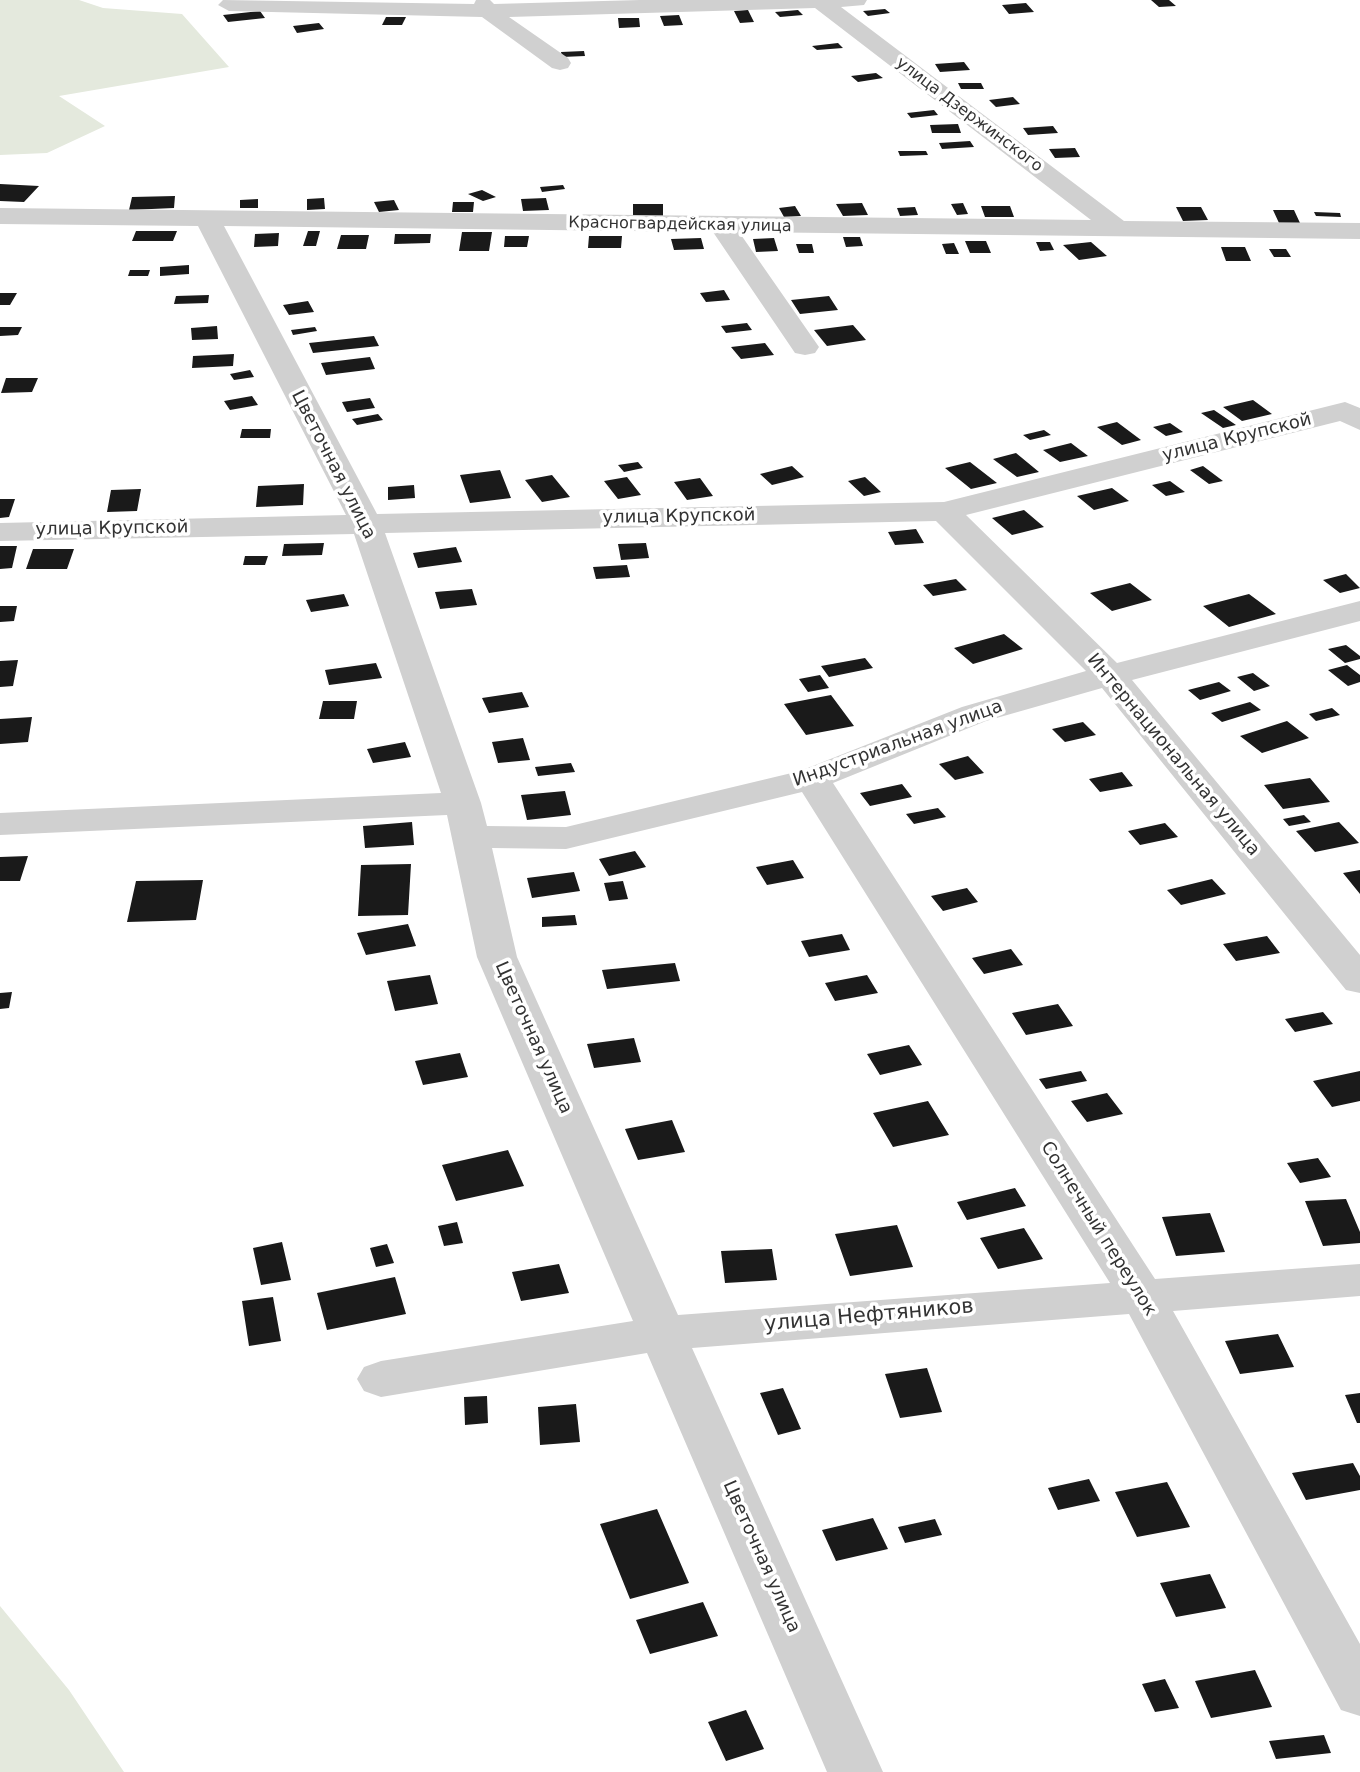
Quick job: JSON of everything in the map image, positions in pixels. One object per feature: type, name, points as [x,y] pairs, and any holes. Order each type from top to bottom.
[{"type":"street","points":[[229,5],[485,6],[856,0]]},
{"type":"street","name":"улица Дзержинского","points":[[819,1],[1120,230]]},
{"type":"street","points":[[485,6],[560,63]]},
{"type":"street","name":"Красногвардейская улица","points":[[0,216],[1360,231]]},
{"type":"street","name":"Цветочная улица","points":[[207,219],[366,523],[467,820],[497,957],[855,1772]]},
{"type":"street","points":[[721,225],[805,347]]},
{"type":"street","name":"улица Крупской","points":[[0,532],[944,511],[1353,416]]},
{"type":"street","name":"Интернациональная улица","points":[[944,511],[1110,675],[1360,981]]},
{"type":"street","name":"Индустриальная улица","points":[[0,824],[467,820],[566,838],[812,779],[974,714],[1110,675],[1360,611]]},
{"type":"street","name":"Солнечный переулок","points":[[812,779],[1141,1294],[1360,1693]]},
{"type":"street","name":"улица Нефтяников","points":[[381,1379],[663,1333],[1141,1294],[1360,1280]]},
{"type":"shaded area","points":[[0,0],[79,0],[103,8],[182,14],[229,67],[59,96],[105,126],[47,153],[0,155]]},
{"type":"shaded area","points":[[0,1606],[69,1690],[124,1772],[0,1772]]},
{"type":"building","points":[[1151,0],[1169,0],[1176,6],[1159,7]]},
{"type":"building","points":[[1026,3],[1034,12],[1009,14],[1002,5]]},
{"type":"building","points":[[885,9],[890,13],[868,16],[863,11]]},
{"type":"building","points":[[748,10],[754,22],[740,23],[734,11]]},
{"type":"building","points":[[798,10],[803,15],[780,17],[775,12]]},
{"type":"building","points":[[260,11],[265,18],[228,22],[223,15]]},
{"type":"building","points":[[679,15],[683,25],[664,26],[660,16]]},
{"type":"building","points":[[386,17],[406,17],[402,25],[382,25]]},
{"type":"building","points":[[618,18],[639,18],[640,27],[619,28]]},
{"type":"building","points":[[319,23],[324,29],[297,33],[293,26]]},
{"type":"building","points":[[838,43],[843,48],[817,50],[812,46]]},
{"type":"building","points":[[584,51],[585,56],[562,57],[561,52]]},
{"type":"building","points":[[964,62],[970,70],[940,72],[935,64]]},
{"type":"building","points":[[876,73],[883,78],[858,82],[851,76]]},
{"type":"building","points":[[958,83],[981,83],[984,89],[961,89]]},
{"type":"building","points":[[1013,97],[1020,104],[996,107],[989,100]]},
{"type":"building","points":[[934,110],[938,115],[911,118],[907,113]]},
{"type":"building","points":[[958,124],[961,133],[932,133],[930,125]]},
{"type":"building","points":[[1053,126],[1058,133],[1028,135],[1023,128]]},
{"type":"building","points":[[970,141],[974,147],[942,149],[939,143]]},
{"type":"building","points":[[1075,148],[1080,157],[1055,158],[1049,149]]},
{"type":"building","points":[[898,151],[926,151],[928,155],[900,156]]},
{"type":"building","points":[[0,184],[39,186],[24,202],[0,201]]},
{"type":"building","points":[[563,185],[565,189],[542,192],[540,187]]},
{"type":"building","points":[[482,190],[496,197],[483,201],[468,194]]},
{"type":"building","points":[[175,196],[174,208],[129,210],[132,197]]},
{"type":"building","points":[[324,198],[325,209],[307,210],[307,199]]},
{"type":"building","points":[[546,198],[549,210],[523,211],[521,199]]},
{"type":"building","points":[[258,199],[258,208],[240,208],[240,200]]},
{"type":"building","points":[[394,200],[399,210],[379,212],[374,202]]},
{"type":"building","points":[[453,202],[474,202],[473,212],[452,212]]},
{"type":"building","points":[[862,203],[868,215],[843,216],[836,204]]},
{"type":"building","points":[[963,203],[968,214],[957,215],[951,204]]},
{"type":"building","points":[[633,204],[663,204],[663,217],[633,217]]},
{"type":"building","points":[[795,206],[801,216],[784,217],[779,208]]},
{"type":"building","points":[[981,206],[1010,206],[1014,217],[985,217]]},
{"type":"building","points":[[915,207],[918,215],[900,216],[897,208]]},
{"type":"building","points":[[1176,207],[1201,207],[1208,220],[1183,221]]},
{"type":"building","points":[[1273,210],[1294,210],[1300,223],[1279,223]]},
{"type":"building","points":[[1314,212],[1340,213],[1341,217],[1316,216]]},
{"type":"building","points":[[136,231],[177,231],[173,241],[132,241]]},
{"type":"building","points":[[308,231],[320,231],[316,246],[303,246]]},
{"type":"building","points":[[462,232],[492,232],[489,251],[459,251]]},
{"type":"building","points":[[279,233],[278,246],[254,247],[255,234]]},
{"type":"building","points":[[395,234],[431,234],[430,243],[394,244]]},
{"type":"building","points":[[341,235],[369,235],[366,249],[337,249]]},
{"type":"building","points":[[505,236],[529,236],[527,247],[504,247]]},
{"type":"building","points":[[589,236],[622,236],[621,248],[588,248]]},
{"type":"building","points":[[843,237],[860,237],[863,246],[846,247]]},
{"type":"building","points":[[701,238],[704,249],[674,250],[671,239]]},
{"type":"building","points":[[774,238],[778,251],[756,252],[753,239]]},
{"type":"building","points":[[965,241],[986,241],[991,253],[970,253]]},
{"type":"building","points":[[1036,242],[1050,242],[1054,250],[1040,251]]},
{"type":"building","points":[[1091,242],[1107,256],[1079,260],[1063,245]]},
{"type":"building","points":[[954,243],[959,254],[946,254],[942,244]]},
{"type":"building","points":[[796,244],[812,244],[814,253],[799,253]]},
{"type":"building","points":[[1221,247],[1245,247],[1251,261],[1226,261]]},
{"type":"building","points":[[1269,249],[1286,249],[1291,257],[1274,257]]},
{"type":"building","points":[[189,265],[189,274],[160,276],[160,267]]},
{"type":"building","points":[[130,270],[150,270],[148,276],[128,276]]},
{"type":"building","points":[[724,290],[730,300],[706,302],[700,293]]},
{"type":"building","points":[[0,293],[17,293],[10,305],[0,305]]},
{"type":"building","points":[[209,295],[208,303],[174,304],[176,296]]},
{"type":"building","points":[[829,296],[838,310],[800,314],[791,300]]},
{"type":"building","points":[[308,301],[314,312],[289,315],[283,305]]},
{"type":"building","points":[[747,323],[752,330],[726,333],[721,326]]},
{"type":"building","points":[[853,325],[866,340],[827,346],[814,330]]},
{"type":"building","points":[[217,326],[218,339],[192,340],[191,328]]},
{"type":"building","points":[[0,327],[22,327],[18,335],[0,336]]},
{"type":"building","points":[[315,327],[317,331],[293,335],[291,330]]},
{"type":"building","points":[[374,336],[379,346],[313,353],[309,343]]},
{"type":"building","points":[[765,343],[774,355],[741,359],[731,347]]},
{"type":"building","points":[[234,354],[233,366],[192,368],[193,356]]},
{"type":"building","points":[[370,357],[375,369],[326,375],[321,363]]},
{"type":"building","points":[[250,370],[254,377],[234,380],[230,374]]},
{"type":"building","points":[[6,378],[38,378],[32,392],[1,393]]},
{"type":"building","points":[[252,396],[258,405],[230,410],[224,401]]},
{"type":"building","points":[[370,398],[375,408],[347,412],[342,402]]},
{"type":"building","points":[[1253,400],[1272,414],[1242,421],[1223,407]]},
{"type":"building","points":[[1214,410],[1236,425],[1223,428],[1201,413]]},
{"type":"building","points":[[378,414],[383,420],[357,425],[352,419]]},
{"type":"building","points":[[1117,422],[1141,440],[1122,445],[1097,427]]},
{"type":"building","points":[[1170,423],[1183,432],[1166,436],[1153,427]]},
{"type":"building","points":[[242,429],[271,429],[270,438],[240,438]]},
{"type":"building","points":[[1044,430],[1051,435],[1030,440],[1023,435]]},
{"type":"building","points":[[1071,443],[1088,456],[1060,462],[1043,450]]},
{"type":"building","points":[[1016,453],[1039,472],[1017,477],[993,459]]},
{"type":"building","points":[[638,462],[643,468],[624,472],[618,465]]},
{"type":"building","points":[[970,462],[997,483],[971,489],[945,468]]},
{"type":"building","points":[[792,466],[804,477],[772,485],[760,474]]},
{"type":"building","points":[[1203,466],[1223,481],[1209,484],[1190,470]]},
{"type":"building","points":[[500,470],[511,498],[470,503],[460,475]]},
{"type":"building","points":[[552,475],[570,497],[542,502],[525,480]]},
{"type":"building","points":[[627,477],[641,495],[618,499],[604,481]]},
{"type":"building","points":[[865,477],[881,492],[864,496],[848,481]]},
{"type":"building","points":[[700,478],[713,496],[687,500],[674,482]]},
{"type":"building","points":[[1170,481],[1185,492],[1166,496],[1152,485]]},
{"type":"building","points":[[304,484],[303,505],[256,507],[258,486]]},
{"type":"building","points":[[414,485],[415,498],[388,500],[388,487]]},
{"type":"building","points":[[1112,488],[1129,501],[1094,510],[1077,496]]},
{"type":"building","points":[[141,489],[137,511],[107,512],[111,490]]},
{"type":"building","points":[[0,499],[15,499],[9,517],[0,518]]},
{"type":"building","points":[[1024,510],[1044,527],[1012,535],[992,518]]},
{"type":"building","points":[[916,529],[924,543],[895,545],[888,532]]},
{"type":"building","points":[[324,543],[322,555],[282,556],[284,544]]},
{"type":"building","points":[[646,543],[649,558],[621,560],[618,544]]},
{"type":"building","points":[[0,546],[17,546],[12,568],[0,569]]},
{"type":"building","points":[[456,547],[462,562],[418,568],[413,553]]},
{"type":"building","points":[[33,549],[74,549],[67,569],[26,569]]},
{"type":"building","points":[[245,556],[268,556],[265,565],[243,565]]},
{"type":"building","points":[[627,565],[630,577],[596,579],[593,567]]},
{"type":"building","points":[[1346,574],[1360,588],[1340,593],[1323,580]]},
{"type":"building","points":[[956,579],[967,590],[933,596],[923,585]]},
{"type":"building","points":[[1130,583],[1152,600],[1112,611],[1090,593]]},
{"type":"building","points":[[472,589],[477,605],[440,609],[435,592]]},
{"type":"building","points":[[344,594],[349,606],[311,612],[306,600]]},
{"type":"building","points":[[1249,594],[1276,614],[1229,627],[1203,606]]},
{"type":"building","points":[[0,606],[17,606],[14,621],[0,622]]},
{"type":"building","points":[[1004,634],[1023,649],[973,664],[954,648]]},
{"type":"building","points":[[1346,645],[1360,656],[1360,659],[1345,663],[1328,649]]},
{"type":"building","points":[[865,658],[873,668],[829,677],[821,666]]},
{"type":"building","points":[[18,660],[13,686],[0,687],[0,661]]},
{"type":"building","points":[[376,663],[382,678],[329,685],[325,670]]},
{"type":"building","points":[[1347,665],[1360,675],[1360,682],[1348,686],[1328,670]]},
{"type":"building","points":[[1253,673],[1270,686],[1254,691],[1237,677]]},
{"type":"building","points":[[820,675],[829,688],[808,692],[799,679]]},
{"type":"building","points":[[1219,682],[1231,691],[1200,700],[1188,690]]},
{"type":"building","points":[[522,692],[529,707],[489,713],[482,698]]},
{"type":"building","points":[[831,695],[854,726],[806,735],[784,704]]},
{"type":"building","points":[[323,701],[357,701],[354,719],[319,719]]},
{"type":"building","points":[[1250,702],[1261,710],[1222,722],[1211,713]]},
{"type":"building","points":[[1332,708],[1340,715],[1316,721],[1309,714]]},
{"type":"building","points":[[32,717],[28,742],[0,744],[0,719]]},
{"type":"building","points":[[1287,721],[1309,738],[1262,753],[1240,736]]},
{"type":"building","points":[[1083,722],[1096,735],[1065,742],[1052,729]]},
{"type":"building","points":[[523,738],[530,760],[498,763],[492,742]]},
{"type":"building","points":[[405,742],[411,757],[373,763],[367,749]]},
{"type":"building","points":[[968,756],[984,773],[955,780],[939,764]]},
{"type":"building","points":[[571,763],[575,772],[538,776],[535,767]]},
{"type":"building","points":[[1122,772],[1133,786],[1100,792],[1089,779]]},
{"type":"building","points":[[1310,778],[1330,802],[1283,809],[1264,785]]},
{"type":"building","points":[[902,784],[912,797],[870,806],[860,793]]},
{"type":"building","points":[[565,791],[571,815],[527,820],[521,795]]},
{"type":"building","points":[[938,808],[946,817],[914,824],[906,814]]},
{"type":"building","points":[[1304,815],[1311,822],[1289,826],[1283,819]]},
{"type":"building","points":[[412,822],[414,845],[365,848],[363,826]]},
{"type":"building","points":[[1339,822],[1359,843],[1315,852],[1296,831]]},
{"type":"building","points":[[1165,823],[1178,837],[1140,845],[1128,831]]},
{"type":"building","points":[[635,851],[646,867],[609,876],[599,859]]},
{"type":"building","points":[[28,856],[20,881],[0,881],[0,857]]},
{"type":"building","points":[[793,860],[804,878],[767,885],[756,867]]},
{"type":"building","points":[[411,864],[408,915],[358,916],[361,865]]},
{"type":"building","points":[[1360,870],[1360,894],[1343,873]]},
{"type":"building","points":[[574,872],[580,891],[532,898],[527,878]]},
{"type":"building","points":[[1212,879],[1226,894],[1181,905],[1167,890]]},
{"type":"building","points":[[203,880],[196,920],[127,922],[136,881]]},
{"type":"building","points":[[623,881],[628,899],[609,901],[604,883]]},
{"type":"building","points":[[967,888],[978,902],[943,911],[931,896]]},
{"type":"building","points":[[575,915],[577,925],[542,927],[542,917]]},
{"type":"building","points":[[408,924],[416,946],[366,955],[357,933]]},
{"type":"building","points":[[842,934],[850,950],[809,957],[801,941]]},
{"type":"building","points":[[1267,936],[1280,953],[1236,961],[1223,944]]},
{"type":"building","points":[[1011,949],[1023,965],[984,974],[972,958]]},
{"type":"building","points":[[675,963],[680,981],[607,989],[602,970]]},
{"type":"building","points":[[430,975],[438,1004],[395,1011],[387,981]]},
{"type":"building","points":[[867,975],[878,993],[835,1001],[825,983]]},
{"type":"building","points":[[12,992],[9,1008],[0,1009],[0,993]]},
{"type":"building","points":[[1058,1004],[1073,1026],[1026,1035],[1012,1013]]},
{"type":"building","points":[[1323,1012],[1333,1024],[1295,1032],[1285,1019]]},
{"type":"building","points":[[634,1038],[641,1062],[594,1068],[587,1044]]},
{"type":"building","points":[[909,1045],[922,1065],[880,1075],[867,1054]]},
{"type":"building","points":[[460,1053],[468,1077],[423,1085],[415,1061]]},
{"type":"building","points":[[1081,1071],[1087,1081],[1046,1089],[1039,1079]]},
{"type":"building","points":[[1360,1071],[1360,1101],[1332,1107],[1313,1081]]},
{"type":"building","points":[[1107,1093],[1123,1114],[1087,1122],[1071,1101]]},
{"type":"building","points":[[928,1101],[949,1135],[893,1147],[873,1113]]},
{"type":"building","points":[[672,1120],[685,1152],[638,1160],[625,1129]]},
{"type":"building","points":[[508,1150],[524,1186],[456,1201],[442,1165]]},
{"type":"building","points":[[1318,1158],[1331,1177],[1300,1183],[1287,1163]]},
{"type":"building","points":[[1015,1188],[1026,1206],[967,1220],[957,1202]]},
{"type":"building","points":[[1346,1199],[1360,1232],[1360,1243],[1323,1246],[1305,1201]]},
{"type":"building","points":[[1210,1213],[1225,1252],[1176,1256],[1162,1217]]},
{"type":"building","points":[[457,1222],[463,1243],[444,1246],[438,1226]]},
{"type":"building","points":[[897,1225],[913,1267],[850,1276],[835,1234]]},
{"type":"building","points":[[1024,1228],[1043,1259],[998,1269],[980,1238]]},
{"type":"building","points":[[282,1242],[291,1280],[261,1285],[253,1248]]},
{"type":"building","points":[[387,1244],[394,1263],[376,1267],[370,1248]]},
{"type":"building","points":[[772,1249],[777,1280],[725,1283],[721,1251]]},
{"type":"building","points":[[559,1264],[569,1293],[521,1301],[512,1272]]},
{"type":"building","points":[[395,1277],[406,1314],[327,1330],[317,1293]]},
{"type":"building","points":[[273,1297],[281,1341],[249,1346],[242,1301]]},
{"type":"building","points":[[1278,1334],[1294,1367],[1240,1374],[1225,1341]]},
{"type":"building","points":[[927,1368],[942,1412],[900,1418],[885,1374]]},
{"type":"building","points":[[783,1388],[801,1429],[778,1435],[760,1393]]},
{"type":"building","points":[[1360,1393],[1360,1423],[1357,1423],[1345,1395]]},
{"type":"building","points":[[487,1396],[488,1423],[465,1425],[464,1397]]},
{"type":"building","points":[[576,1404],[580,1442],[540,1445],[538,1407]]},
{"type":"building","points":[[1353,1463],[1360,1476],[1360,1490],[1306,1500],[1292,1473]]},
{"type":"building","points":[[1089,1479],[1100,1501],[1058,1510],[1048,1488]]},
{"type":"building","points":[[1167,1482],[1190,1527],[1137,1537],[1115,1492]]},
{"type":"building","points":[[657,1509],[689,1583],[630,1599],[600,1524]]},
{"type":"building","points":[[873,1518],[888,1549],[836,1561],[822,1530]]},
{"type":"building","points":[[935,1519],[942,1535],[905,1543],[898,1527]]},
{"type":"building","points":[[1210,1574],[1226,1608],[1176,1617],[1160,1583]]},
{"type":"building","points":[[703,1602],[718,1636],[650,1654],[636,1620]]},
{"type":"building","points":[[1255,1670],[1272,1707],[1211,1718],[1195,1681]]},
{"type":"building","points":[[1165,1679],[1179,1708],[1155,1712],[1142,1684]]},
{"type":"building","points":[[746,1710],[764,1749],[726,1761],[708,1722]]},
{"type":"building","points":[[1324,1735],[1331,1753],[1276,1759],[1269,1741]]}]
